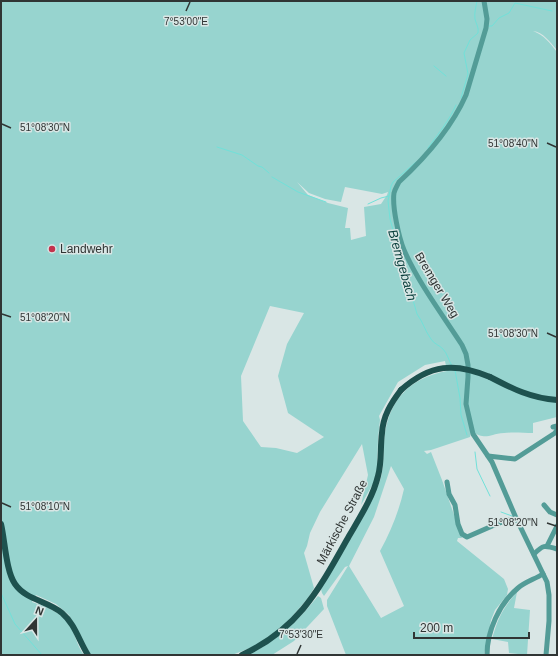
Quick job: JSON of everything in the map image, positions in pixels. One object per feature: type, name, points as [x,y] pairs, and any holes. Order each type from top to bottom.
[{"type":"main road","name":"Märkische Straße","points":[[242,655],[256,648],[285,628],[299,614],[319,589],[375,486],[380,466],[384,420],[390,404],[412,379],[421,374],[440,368],[464,368],[474,370],[490,377],[516,391],[534,397],[557,400]]},
{"type":"main road","points":[[1,524],[9,568],[16,585],[25,594],[58,610],[63,614],[72,625],[88,655]]},
{"type":"street","name":"Bremger Weg","points":[[484,1],[487,19],[486,28],[461,105],[449,126],[422,160],[399,182],[394,194],[395,214],[404,250],[421,281],[462,345],[466,354],[468,377],[466,404],[473,434],[492,462],[515,516],[547,582],[550,621],[546,655]]},
{"type":"street","points":[[488,456],[515,459],[555,433],[556,428]]},
{"type":"street","points":[[448,482],[449,494],[455,505],[458,524],[462,534],[467,537],[515,516]]},
{"type":"street","points":[[544,505],[550,512],[557,515]]},
{"type":"street","points":[[547,546],[557,526]]},
{"type":"street","points":[[534,554],[542,546],[557,549]]},
{"type":"street","points":[[487,655],[486,647],[496,617],[507,599],[518,588],[543,574]]},
{"type":"shaded area","points":[[1,1],[557,1],[557,50],[543,35],[533,31],[544,37],[557,52],[557,417],[533,423],[533,433],[508,433],[481,436],[471,431],[470,437],[424,451],[427,454],[431,452],[442,480],[462,538],[458,538],[457,541],[504,579],[508,589],[507,595],[495,610],[491,620],[484,655],[346,655],[327,606],[327,600],[348,566],[345,567],[324,596],[321,589],[381,479],[386,428],[395,404],[402,394],[421,379],[433,374],[447,371],[445,361],[425,365],[398,382],[379,416],[377,470],[374,482],[361,505],[368,475],[362,444],[320,512],[310,533],[304,553],[314,588],[308,598],[284,626],[255,646],[232,655],[91,655],[69,615],[56,604],[36,595],[32,602],[55,611],[69,623],[84,655],[1,655]],"holes":[[[297,182],[309,193],[325,199],[341,202],[345,187],[382,194],[388,192],[381,204],[364,207],[366,236],[351,240],[350,228],[345,228],[348,208],[328,203],[308,195]],[[270,306],[304,313],[287,344],[278,376],[288,413],[324,437],[297,453],[276,448],[261,447],[243,421],[241,376]],[[391,466],[404,489],[394,521],[380,551],[404,606],[381,618],[349,566],[374,517]]]},
{"type":"shaded area","points":[[517,592],[514,608],[530,610],[527,655],[509,653],[508,642],[492,639],[501,614]]},
{"type":"shaded area","points":[[318,596],[321,598],[324,609],[294,641],[272,655],[248,655],[269,643],[286,630]]},
{"type":"waterway","name":"Bremgebach","points":[[461,98],[468,74],[464,53],[470,40],[478,33],[478,27],[475,21],[477,1]]},
{"type":"waterway","points":[[489,26],[492,26],[499,18],[509,13],[515,3],[552,11]]},
{"type":"waterway","points":[[434,66],[446,76]]},
{"type":"waterway","name":"Bremgebach","points":[[428,148],[447,122],[456,105]]},
{"type":"waterway","points":[[217,147],[242,155],[269,173]]},
{"type":"waterway","name":"Bremgebach","points":[[416,162],[393,182],[391,186],[388,201],[390,219],[417,314],[429,336],[444,351],[452,366]]},
{"type":"waterway","points":[[272,177],[298,192],[326,202]]},
{"type":"waterway","points":[[368,204],[389,196]]},
{"type":"waterway","name":"Bremgebach","points":[[455,370],[460,398],[461,415],[467,435]]},
{"type":"waterway","name":"Bremgebach","points":[[475,452],[477,469],[490,496]]},
{"type":"waterway","name":"Bremgebach","points":[[501,512],[512,516]]},
{"type":"waterway","points":[[1,593],[15,624],[42,655]]},
{"type":"place","name":"Landwehr","points":[[52,249]]}]
